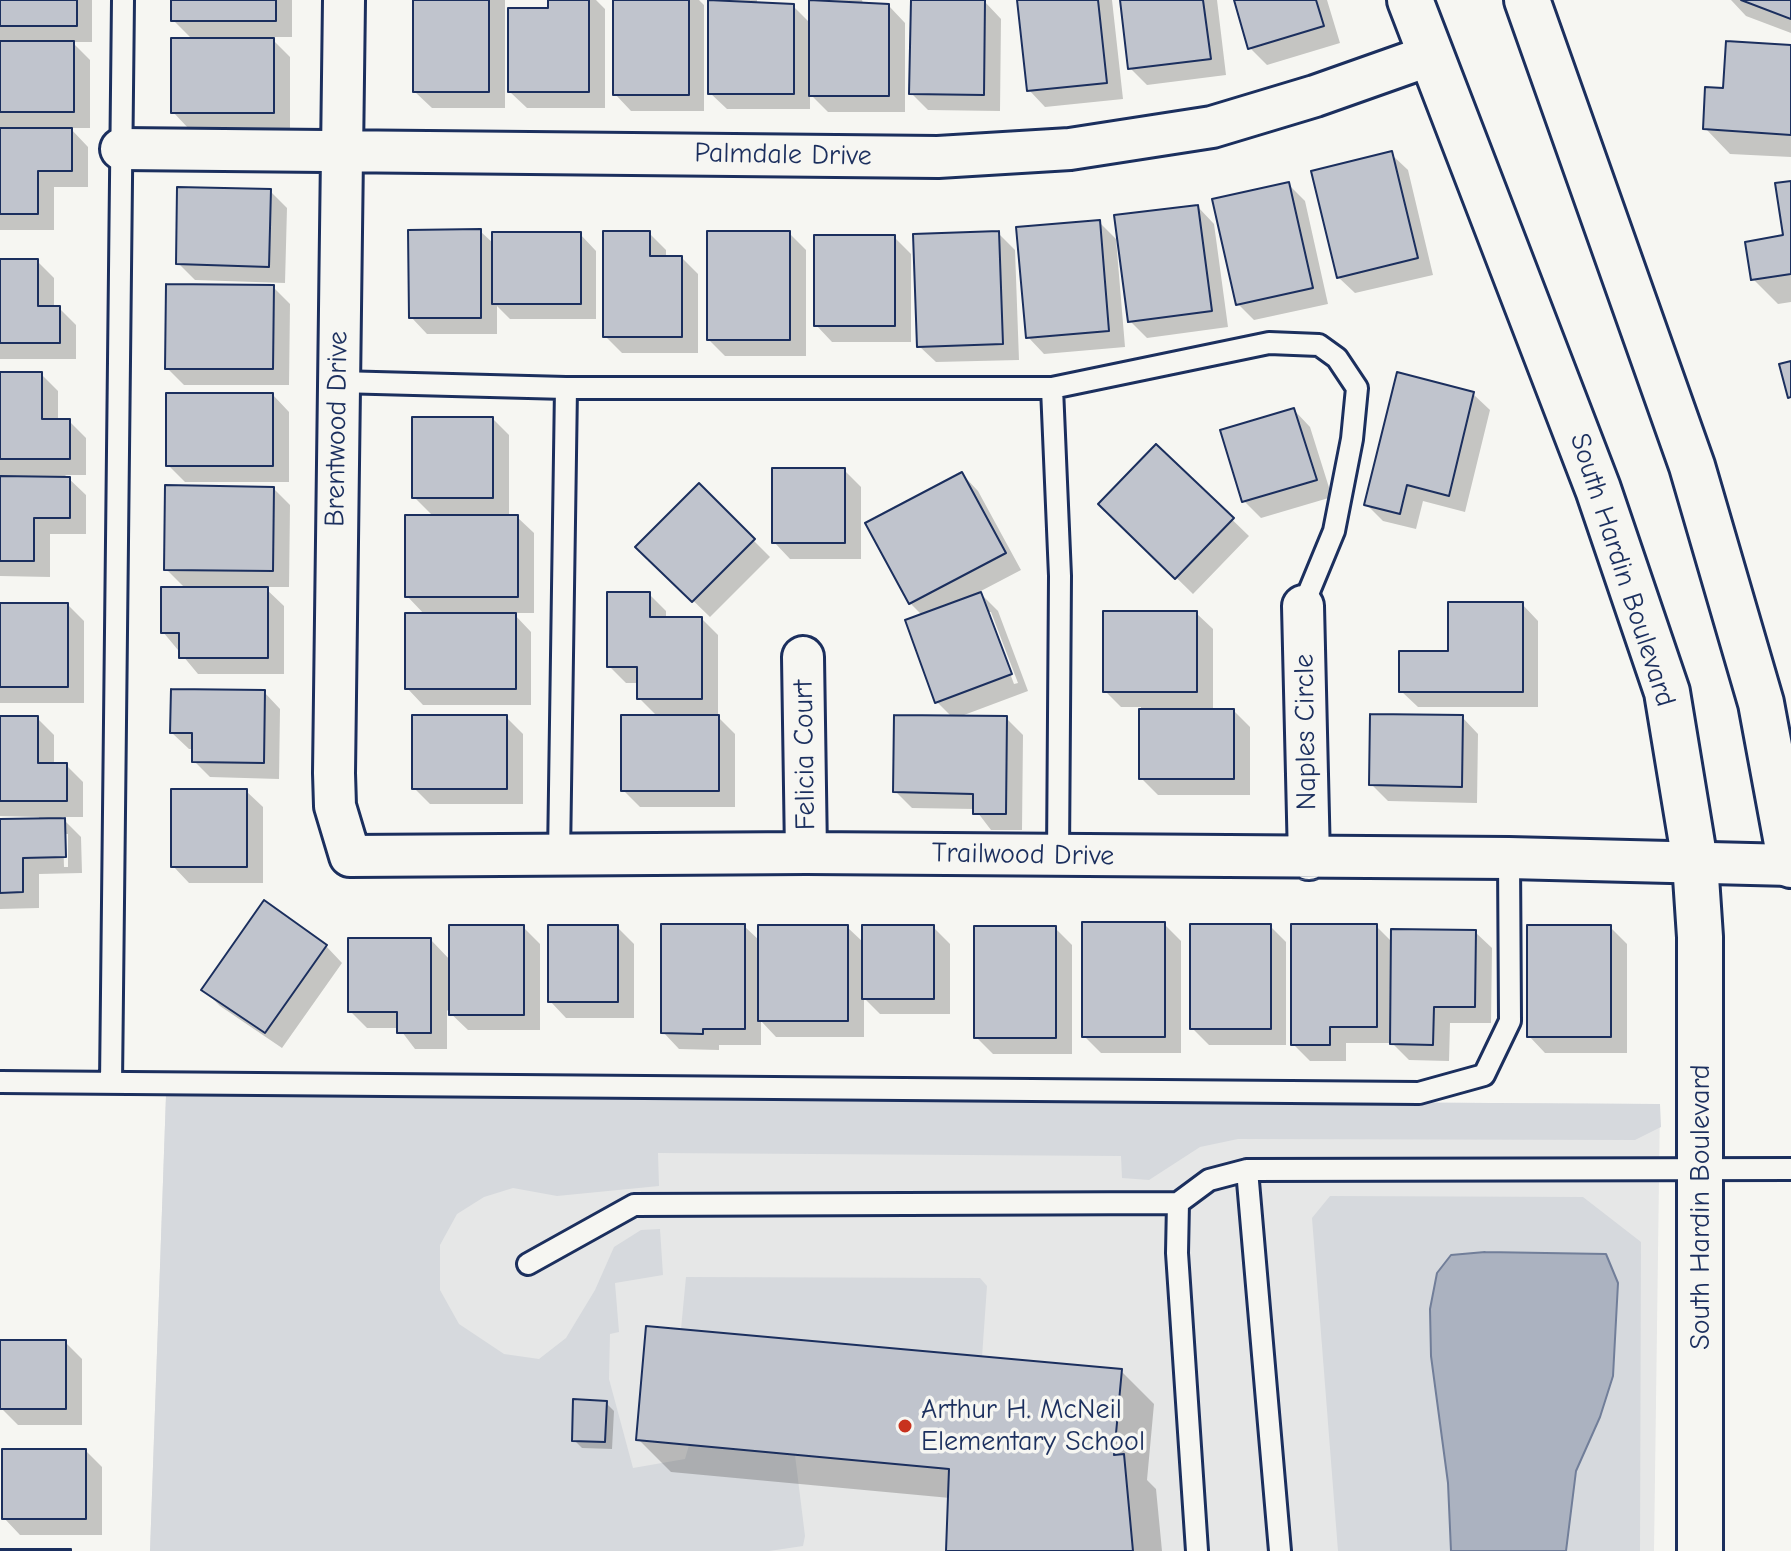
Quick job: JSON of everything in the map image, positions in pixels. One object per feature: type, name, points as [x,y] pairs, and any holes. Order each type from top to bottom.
[{"type":"main road","name":"South Hardin Boulevard","points":[[1410,0],[1598,489],[1667,692],[1695,862],[1702,1170],[1700,1551]]},
{"type":"main road","points":[[1527,0],[1692,466],[1761,703],[1791,865]]},
{"type":"street","name":"Brentwood Drive","points":[[344,0],[335,806],[350,856]]},
{"type":"street","name":"Palmdale Drive","points":[[121,149],[938,157],[1070,149],[1212,127],[1315,96],[1431,55]]},
{"type":"street","name":"Naples Circle","points":[[1303,606],[1309,859]]},
{"type":"street","name":"Felicia Court","points":[[803,657],[806,853]]},
{"type":"street","name":"Trailwood Drive","points":[[350,856],[806,853],[1309,859],[1509,858],[1791,865]]},
{"type":"lane","points":[[111,1083],[123,0]]},
{"type":"lane","points":[[338,382],[566,388],[1052,388],[1269,343],[1319,345],[1337,358],[1357,388],[1352,439],[1334,531],[1303,606]]},
{"type":"lane","points":[[559,856],[566,388]]},
{"type":"lane","points":[[1052,388],[1060,576],[1058,856]]},
{"type":"lane","points":[[0,1082],[1419,1093],[1484,1075],[1510,1021],[1509,858]]},
{"type":"lane","points":[[528,1264],[634,1205],[1178,1203],[1209,1180],[1247,1170],[1791,1169]]},
{"type":"lane","points":[[1247,1170],[1280,1551]]},
{"type":"lane","points":[[1178,1203],[1177,1253],[1197,1551]]},
{"type":"shaded area","name":"Arthur H. McNeil Elementary School","points":[[166,1095],[1660,1104],[1654,1551],[150,1551]]},
{"type":"shaded area","points":[[166,1095],[1660,1104],[1661,1127],[1635,1140],[1238,1139],[1200,1147],[1149,1180],[1122,1178],[1121,1156],[658,1153],[659,1186],[557,1196],[513,1188],[484,1197],[457,1214],[440,1245],[440,1290],[459,1324],[504,1354],[539,1359],[566,1338],[595,1290],[614,1247],[641,1230],[660,1229],[663,1275],[615,1283],[619,1332],[610,1334],[609,1379],[633,1468],[685,1459],[689,1445],[795,1455],[805,1536],[803,1546],[769,1551],[150,1551]]},
{"type":"shaded area","points":[[1330,1196],[1583,1197],[1641,1242],[1640,1551],[1338,1551],[1312,1218]]},
{"type":"shaded area","points":[[1485,1252],[1606,1254],[1618,1283],[1613,1376],[1600,1417],[1576,1471],[1566,1551],[1451,1551],[1448,1483],[1431,1356],[1430,1309],[1437,1273],[1451,1255]]},
{"type":"shaded area","points":[[686,1277],[980,1278],[987,1286],[982,1357],[681,1329]]},
{"type":"building","points":[[0,0],[77,0],[77,26],[0,26]]},
{"type":"building","points":[[171,0],[276,0],[276,21],[171,21]]},
{"type":"building","points":[[413,0],[489,0],[489,92],[413,92]]},
{"type":"building","points":[[548,0],[589,0],[589,92],[508,92],[508,8],[548,8]]},
{"type":"building","points":[[613,0],[689,0],[689,95],[613,95]]},
{"type":"building","points":[[708,0],[794,4],[794,94],[708,94]]},
{"type":"building","points":[[809,0],[889,4],[889,96],[809,96]]},
{"type":"building","points":[[911,0],[985,0],[984,95],[909,94]]},
{"type":"building","points":[[1017,0],[1098,0],[1107,83],[1027,91]]},
{"type":"building","points":[[1120,0],[1203,0],[1211,59],[1128,69]]},
{"type":"building","points":[[1234,0],[1316,0],[1324,26],[1248,49]]},
{"type":"building","points":[[1741,0],[1791,0],[1791,19]]},
{"type":"building","points":[[171,38],[274,38],[274,113],[171,113]]},
{"type":"building","points":[[0,41],[74,41],[74,112],[0,112]]},
{"type":"building","points":[[1726,41],[1791,45],[1791,135],[1703,129],[1705,87],[1723,88]]},
{"type":"building","points":[[0,128],[72,128],[72,171],[38,171],[38,214],[0,214]]},
{"type":"building","points":[[1392,151],[1418,258],[1337,278],[1311,171]]},
{"type":"building","points":[[1791,181],[1791,274],[1751,280],[1745,242],[1783,235],[1775,183]]},
{"type":"building","points":[[1289,182],[1313,288],[1236,305],[1212,199]]},
{"type":"building","points":[[177,187],[271,189],[269,267],[176,264]]},
{"type":"building","points":[[1198,205],[1212,311],[1128,322],[1114,215]]},
{"type":"building","points":[[1100,220],[1109,331],[1026,338],[1016,227]]},
{"type":"building","points":[[481,229],[481,318],[409,318],[408,230]]},
{"type":"building","points":[[603,231],[650,231],[650,256],[682,256],[682,337],[603,337]]},
{"type":"building","points":[[707,231],[790,231],[790,340],[707,340]]},
{"type":"building","points":[[999,231],[1003,344],[917,347],[913,234]]},
{"type":"building","points":[[492,232],[581,232],[581,304],[492,304]]},
{"type":"building","points":[[814,235],[895,235],[895,326],[814,326]]},
{"type":"building","points":[[0,259],[38,259],[38,306],[60,306],[60,343],[0,343]]},
{"type":"building","points":[[166,284],[274,285],[273,369],[165,369]]},
{"type":"building","points":[[1791,361],[1791,397],[1788,398],[1779,364]]},
{"type":"building","points":[[0,372],[42,372],[42,419],[70,419],[70,459],[0,459]]},
{"type":"building","points":[[1397,372],[1474,392],[1449,496],[1407,485],[1400,514],[1364,505]]},
{"type":"building","points":[[166,393],[273,393],[273,466],[166,466]]},
{"type":"building","points":[[1294,408],[1317,480],[1242,502],[1220,430]]},
{"type":"building","points":[[412,417],[493,417],[493,498],[412,498]]},
{"type":"building","points":[[1156,444],[1234,518],[1175,579],[1098,504]]},
{"type":"building","points":[[772,468],[845,468],[845,543],[772,543]]},
{"type":"building","points":[[962,472],[1006,553],[909,604],[865,523]]},
{"type":"building","points":[[0,476],[70,477],[70,518],[34,518],[34,561],[0,561]]},
{"type":"building","points":[[699,483],[755,539],[692,602],[635,547]]},
{"type":"building","points":[[165,485],[274,487],[273,571],[164,570]]},
{"type":"building","points":[[405,515],[518,515],[518,597],[405,597]]},
{"type":"building","points":[[161,587],[268,587],[268,658],[179,658],[179,633],[161,633]]},
{"type":"building","points":[[607,592],[650,592],[650,617],[702,617],[702,699],[637,699],[637,667],[607,667]]},
{"type":"building","points":[[981,592],[1012,674],[935,703],[905,620]]},
{"type":"building","points":[[1448,602],[1523,602],[1523,692],[1399,692],[1399,651],[1448,651]]},
{"type":"building","points":[[0,603],[68,603],[68,687],[0,687]]},
{"type":"building","points":[[1103,611],[1197,611],[1197,692],[1103,692]]},
{"type":"building","points":[[405,613],[516,613],[516,689],[405,689]]},
{"type":"building","points":[[171,689],[265,690],[264,763],[192,762],[192,733],[170,733]]},
{"type":"building","points":[[1139,709],[1234,709],[1234,779],[1139,779]]},
{"type":"building","points":[[1370,714],[1463,715],[1462,787],[1369,785]]},
{"type":"building","points":[[412,715],[507,715],[507,789],[412,789]]},
{"type":"building","points":[[621,715],[719,715],[719,791],[621,791]]},
{"type":"building","points":[[894,715],[1007,716],[1006,814],[973,814],[973,794],[893,792]]},
{"type":"building","points":[[0,716],[38,716],[38,763],[67,763],[67,801],[0,801]]},
{"type":"building","points":[[171,789],[247,789],[247,867],[171,867]]},
{"type":"building","points":[[65,818],[66,857],[23,858],[23,892],[0,893],[0,819]]},
{"type":"building","points":[[264,900],[327,945],[265,1033],[201,990]]},
{"type":"building","points":[[1082,922],[1165,922],[1165,1037],[1082,1037]]},
{"type":"building","points":[[661,924],[745,924],[745,1029],[703,1029],[703,1034],[661,1033]]},
{"type":"building","points":[[1190,924],[1271,924],[1271,1029],[1190,1029]]},
{"type":"building","points":[[1291,924],[1377,924],[1377,1027],[1330,1027],[1330,1045],[1291,1045]]},
{"type":"building","points":[[449,925],[524,925],[524,1015],[449,1015]]},
{"type":"building","points":[[548,925],[618,925],[618,1002],[548,1002]]},
{"type":"building","points":[[758,925],[848,925],[848,1021],[758,1021]]},
{"type":"building","points":[[862,925],[934,925],[934,999],[862,999]]},
{"type":"building","points":[[1527,925],[1611,925],[1611,1037],[1527,1037]]},
{"type":"building","points":[[974,926],[1056,926],[1056,1038],[974,1038]]},
{"type":"building","points":[[1391,929],[1476,930],[1475,1007],[1434,1007],[1433,1045],[1390,1044]]},
{"type":"building","points":[[348,938],[431,938],[431,1033],[397,1033],[397,1012],[348,1012]]},
{"type":"building","points":[[646,1326],[1122,1369],[1114,1455],[1124,1454],[1133,1551],[946,1551],[949,1469],[636,1440]]},
{"type":"building","points":[[0,1340],[66,1340],[66,1409],[0,1409]]},
{"type":"building","points":[[573,1399],[607,1401],[605,1442],[572,1441]]},
{"type":"building","points":[[2,1449],[86,1449],[86,1519],[2,1519]]},
{"type":"building","points":[[71,1549],[71,1551],[0,1551]]},
{"type":"place","name":"Arthur H. McNeil Elementary School","points":[[905,1426]]}]
